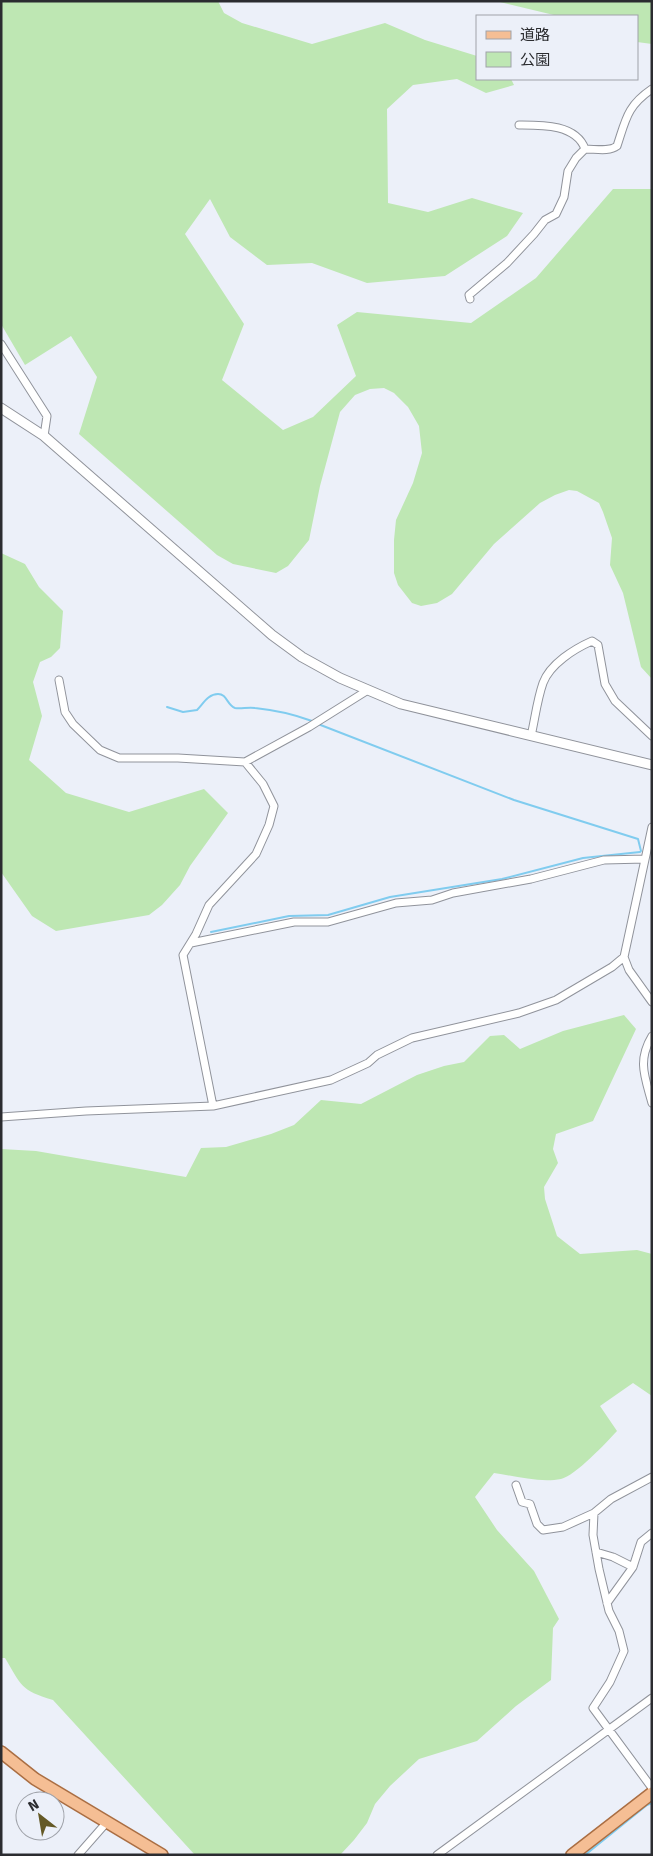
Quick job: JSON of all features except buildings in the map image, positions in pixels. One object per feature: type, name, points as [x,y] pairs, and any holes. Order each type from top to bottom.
[{"type":"main road","points":[[1,1752],[35,1779],[162,1855]]},
{"type":"main road","points":[[572,1855],[652,1793]]},
{"type":"street","points":[[470,299],[469,295],[507,263],[545,220],[556,214],[564,198],[568,171],[576,158],[585,149],[606,150],[617,146],[631,108],[638,99],[652,89]]},
{"type":"street","points":[[519,125],[540,124],[560,129],[582,140],[585,149]]},
{"type":"street","points":[[1,344],[47,416],[44,436]]},
{"type":"street","points":[[1,408],[44,436],[272,635],[302,657],[340,678],[401,704],[652,765]]},
{"type":"street","points":[[531,736],[543,682],[553,667],[580,647],[592,642],[598,645],[605,684],[615,701],[652,736]]},
{"type":"street","points":[[59,680],[65,712],[72,724],[100,750],[119,758],[187,758],[245,762],[318,722],[368,690]]},
{"type":"street","points":[[213,1106],[183,955],[210,905],[256,854],[269,825],[274,806],[272,800],[263,784],[245,762]]},
{"type":"street","points":[[652,827],[624,957],[629,970],[652,1002]]},
{"type":"street","points":[[191,943],[294,922],[328,922],[396,904],[432,900],[453,893],[530,879],[604,860],[646,858]]},
{"type":"street","points":[[1,1117],[213,1106],[331,1080],[368,1063],[377,1054],[412,1038],[519,1013],[556,1000],[612,967],[624,957]]},
{"type":"street","points":[[652,1036],[646,1046],[642,1062],[652,1103]]},
{"type":"street","points":[[516,1486],[522,1502],[530,1504],[537,1524],[543,1530],[564,1527],[594,1513],[611,1499],[652,1477]]},
{"type":"street","points":[[594,1513],[593,1535],[596,1552],[608,1603],[624,1651],[610,1682],[593,1708],[652,1788]]},
{"type":"street","points":[[608,1603],[633,1567],[641,1542],[652,1533]]},
{"type":"street","points":[[596,1552],[613,1557],[633,1567]]},
{"type":"street","points":[[437,1855],[652,1698]]},
{"type":"street","points":[[78,1855],[107,1822]]},
{"type":"green space","points":[[1,1],[218,1],[224,13],[242,23],[312,44],[385,23],[425,40],[476,56],[476,80],[512,80],[514,85],[486,93],[457,79],[413,85],[387,109],[388,203],[428,212],[472,198],[523,213],[507,236],[445,276],[367,283],[312,263],[267,265],[230,237],[210,199],[185,234],[244,324],[222,380],[283,430],[313,417],[356,376],[337,325],[357,312],[471,323],[536,278],[613,189],[652,189],[652,679],[641,667],[623,593],[610,565],[612,538],[603,512],[599,503],[577,491],[569,490],[540,503],[494,544],[452,594],[437,603],[421,606],[412,603],[398,585],[394,573],[394,540],[396,520],[413,483],[422,453],[419,426],[408,407],[394,393],[384,388],[370,389],[355,395],[340,412],[320,486],[309,540],[288,566],[276,573],[233,564],[217,555],[79,434],[97,377],[71,336],[25,365],[1,324]]},
{"type":"green space","points":[[496,1],[652,1],[652,44],[638,42],[638,15],[554,15]]},
{"type":"green space","points":[[1,553],[25,564],[39,587],[63,611],[60,648],[51,657],[40,662],[33,682],[42,716],[29,760],[66,793],[129,812],[204,789],[228,813],[190,866],[180,885],[162,905],[149,915],[56,931],[32,916],[1,872]]},
{"type":"green space","points":[[624,1015],[636,1029],[593,1121],[556,1134],[553,1149],[558,1163],[544,1187],[545,1199],[557,1236],[580,1254],[637,1250],[652,1254],[652,1396],[633,1383],[600,1406],[617,1431],[590,1458],[567,1477],[545,1480],[494,1473],[475,1497],[497,1530],[534,1571],[559,1619],[553,1628],[551,1680],[516,1706],[477,1741],[419,1759],[390,1786],[375,1804],[367,1823],[341,1854],[195,1855],[53,1700],[34,1693],[23,1686],[5,1658],[1,1658],[1,1149],[36,1151],[186,1177],[201,1148],[226,1147],[294,1125],[321,1100],[361,1104],[417,1075],[464,1062],[490,1036],[504,1035],[520,1049],[563,1031]]},
{"type":"waterway","points":[[167,707],[183,712],[197,710],[209,697],[214,694],[221,694],[235,708],[270,710],[312,721]]},
{"type":"waterway","points":[[318,724],[514,800],[638,839],[641,851]]},
{"type":"waterway","points":[[211,932],[289,916],[328,915],[390,897],[502,879],[583,858],[640,852]]},
{"type":"waterway","points":[[585,1855],[652,1803]]}]
